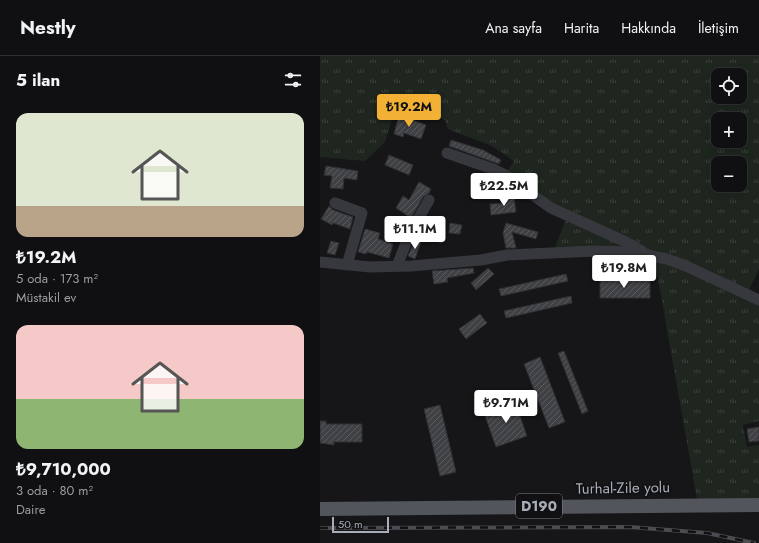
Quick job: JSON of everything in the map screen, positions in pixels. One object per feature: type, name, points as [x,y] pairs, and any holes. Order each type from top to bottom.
[{"type":"main road","name":"Turhal-Zile yolu","points":[[320,509],[759,506]]},
{"type":"street","points":[[446,154],[479,163],[499,172],[551,208],[626,242],[648,255]]},
{"type":"street","points":[[397,266],[410,233],[429,200]]},
{"type":"street","points":[[335,203],[362,213],[347,265]]},
{"type":"street","points":[[320,262],[370,267],[397,266],[454,263],[507,255],[616,251],[648,255],[686,266],[759,300]]},
{"type":"green space","points":[[320,56],[759,56],[759,269],[747,294],[759,300],[759,421],[743,425],[747,447],[759,445],[759,505],[698,505],[654,256],[553,253],[567,216],[505,175],[514,161],[492,146],[448,129],[445,120],[396,105],[385,142],[365,161],[320,157]]},
{"type":"building","points":[[399,115],[426,125],[421,139],[404,133],[403,137],[394,134]]},
{"type":"building","points":[[451,140],[483,150],[501,160],[499,164],[449,146]]},
{"type":"building","points":[[389,155],[413,165],[409,175],[385,165]]},
{"type":"building","points":[[326,166],[358,171],[357,180],[344,178],[343,189],[330,188],[332,176],[324,175]]},
{"type":"building","points":[[419,182],[431,189],[429,193],[423,197],[411,218],[396,208],[403,196],[409,200]]},
{"type":"building","points":[[514,197],[516,212],[491,215],[490,204],[507,203],[506,198]]},
{"type":"building","points":[[329,206],[333,210],[353,217],[350,229],[333,223],[332,225],[321,219]]},
{"type":"building","points":[[450,223],[462,225],[460,234],[449,233]]},
{"type":"building","points":[[506,223],[538,232],[536,239],[512,232],[516,248],[506,248],[503,233]]},
{"type":"building","points":[[365,229],[380,233],[378,239],[393,244],[389,258],[367,252],[366,254],[358,252]]},
{"type":"building","points":[[425,230],[444,235],[442,243],[423,238]]},
{"type":"building","points":[[415,240],[421,242],[415,259],[408,256]]},
{"type":"building","points":[[331,241],[339,243],[335,255],[327,253]]},
{"type":"building","points":[[473,268],[474,273],[447,278],[448,282],[434,284],[432,271]]},
{"type":"building","points":[[488,268],[494,274],[476,290],[471,283]]},
{"type":"building","points":[[566,274],[568,281],[501,296],[499,289]]},
{"type":"building","points":[[600,278],[614,278],[614,280],[650,280],[650,298],[600,298]]},
{"type":"building","points":[[571,296],[572,303],[506,318],[504,311]]},
{"type":"building","points":[[480,314],[487,323],[466,339],[459,329]]},
{"type":"building","points":[[564,351],[588,411],[582,414],[558,353]]},
{"type":"building","points":[[540,357],[565,422],[549,428],[524,364]]},
{"type":"building","points":[[515,402],[527,436],[496,447],[484,413]]},
{"type":"building","points":[[440,405],[456,472],[440,476],[424,409]]},
{"type":"building","points":[[320,421],[326,421],[326,424],[362,424],[362,442],[334,442],[334,445],[320,443]]},
{"type":"building","points":[[759,427],[759,441],[749,442],[747,429]]},
{"type":"railway","points":[[320,528],[630,527],[707,533],[754,543]]}]
